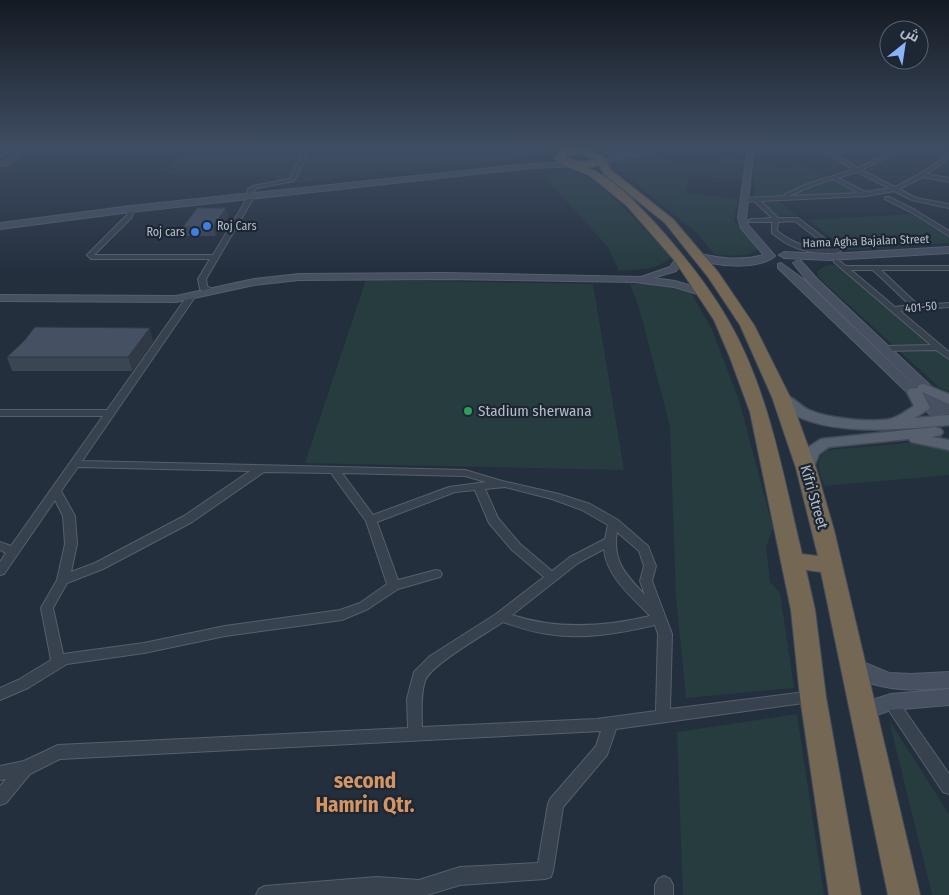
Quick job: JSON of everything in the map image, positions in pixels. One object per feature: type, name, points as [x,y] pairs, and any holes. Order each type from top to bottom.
[{"type":"highway","name":"Kifri Street","points":[[612,189],[689,258],[713,275],[746,326],[782,397],[806,468],[831,565],[904,895]]},
{"type":"highway","name":"Kifri Street","points":[[629,189],[669,221],[689,258],[704,294],[729,336],[759,412],[794,561],[803,610],[813,698],[845,895]]},
{"type":"highway","points":[[794,561],[831,565]]},
{"type":"main road","points":[[2,225],[302,189]]},
{"type":"main road","points":[[2,225],[98,209],[310,189]]},
{"type":"main road","points":[[747,189],[744,210],[769,256],[769,261],[779,265],[799,281],[919,390],[949,400]]},
{"type":"main road","points":[[750,224],[789,257],[886,349],[919,390],[948,421]]},
{"type":"main road","name":"Hama Agha Bajalan Street","points":[[916,254],[949,250]]},
{"type":"main road","name":"Hama Agha Bajalan Street","points":[[789,257],[949,254]]},
{"type":"main road","points":[[635,279],[666,272],[689,258],[727,263],[769,256],[789,257]]},
{"type":"main road","name":"Hama Agha Bajalan Street","points":[[789,257],[818,262],[839,256]]},
{"type":"main road","points":[[713,275],[718,271],[731,267],[779,265],[789,257]]},
{"type":"main road","points":[[809,277],[811,269],[818,262]]},
{"type":"main road","points":[[3,298],[167,299],[191,297],[269,279],[314,276],[635,279],[674,284],[704,294]]},
{"type":"main road","points":[[892,430],[922,408],[919,390]]},
{"type":"main road","points":[[782,397],[797,410],[823,420],[892,430],[949,445]]},
{"type":"main road","points":[[806,468],[810,453],[820,444],[948,421]]},
{"type":"main road","points":[[853,666],[901,695],[949,697]]},
{"type":"main road","points":[[863,711],[901,695],[949,680]]},
{"type":"street","points":[[210,292],[201,283],[250,195],[250,190],[252,189]]},
{"type":"street","points":[[769,200],[803,189]]},
{"type":"street","points":[[856,189],[866,194]]},
{"type":"street","points":[[746,200],[866,194],[895,189],[914,199]]},
{"type":"street","points":[[850,195],[914,199],[949,206]]},
{"type":"street","points":[[887,198],[913,211],[949,234]]},
{"type":"street","points":[[756,200],[774,217],[774,232],[792,246],[839,256]]},
{"type":"street","points":[[131,209],[130,216],[90,255],[91,257],[214,257]]},
{"type":"street","points":[[750,224],[796,220],[839,256],[844,268],[949,356]]},
{"type":"street","points":[[844,268],[949,268]]},
{"type":"street","points":[[875,268],[916,308]]},
{"type":"street","points":[[0,571],[191,297]]},
{"type":"street","name":"401-50","points":[[893,309],[949,305]]},
{"type":"street","points":[[886,349],[938,347]]},
{"type":"street","points":[[0,413],[111,413]]},
{"type":"street","points":[[75,464],[465,473],[555,496],[586,507],[614,523],[644,549],[650,566],[646,581],[665,634],[663,717]]},
{"type":"street","points":[[63,580],[99,566],[188,519],[262,468]]},
{"type":"street","points":[[334,470],[371,520],[394,586]]},
{"type":"street","points":[[371,520],[453,489],[505,484]]},
{"type":"street","points":[[478,486],[493,520],[516,548],[552,577]]},
{"type":"street","points":[[56,491],[69,516],[71,544],[63,580],[48,608],[58,662]]},
{"type":"street","points":[[614,523],[610,541],[611,559],[624,579],[660,619]]},
{"type":"street","points":[[415,734],[414,698],[419,676],[435,660],[502,617],[574,560],[610,541]]},
{"type":"street","points":[[0,546],[14,551]]},
{"type":"street","points":[[0,694],[23,684],[58,662],[72,658],[144,648],[225,631],[342,615],[364,606],[394,586],[436,574]]},
{"type":"street","points":[[502,617],[536,627],[571,630],[631,626],[660,619]]},
{"type":"street","points":[[901,695],[949,787]]},
{"type":"street","points":[[0,773],[25,768],[58,752],[610,724],[813,698]]},
{"type":"street","points":[[265,895],[377,886],[418,888],[460,876],[545,871],[556,804],[602,750],[610,724]]},
{"type":"street","points":[[0,798],[25,768]]},
{"type":"green space","points":[[555,189],[603,189],[671,257],[666,262],[654,267],[619,271],[608,247]]},
{"type":"green space","points":[[642,189],[687,189],[686,193],[738,199],[734,221],[759,249],[744,255],[714,254],[698,234]]},
{"type":"green space","points":[[755,189],[851,189],[858,192],[755,198]]},
{"type":"green space","points":[[780,201],[796,215],[778,216],[762,202]]},
{"type":"green space","points":[[911,214],[949,237],[949,243],[847,250],[808,220]]},
{"type":"green space","points":[[836,265],[949,360],[949,392],[939,387],[818,277],[817,272],[821,268]]},
{"type":"green space","name":"Stadium sherwana","points":[[366,280],[593,284],[624,470],[305,463]]},
{"type":"green space","points":[[630,284],[661,284],[692,294],[711,328],[739,400],[773,528],[766,547],[770,582],[780,593],[794,688],[686,698],[676,597],[670,426],[638,304]]},
{"type":"green space","points":[[908,443],[949,451],[949,475],[824,486],[818,466],[820,458],[828,450]]},
{"type":"green space","points":[[797,714],[824,895],[683,895],[677,732]]},
{"type":"green space","points":[[889,720],[949,814],[949,895],[932,895]]},
{"type":"building","points":[[197,208],[226,208],[213,227],[183,227]]},
{"type":"building","points":[[35,327],[150,328],[128,357],[7,357],[24,341]]},
{"type":"place","name":"Roj Cars","points":[[207,226]]},
{"type":"place","name":"Roj cars","points":[[195,232]]},
{"type":"place","name":"Stadium sherwana","points":[[468,411]]},
{"type":"district","name":"second Hamrin Qtr.","points":[[365,793]]}]
